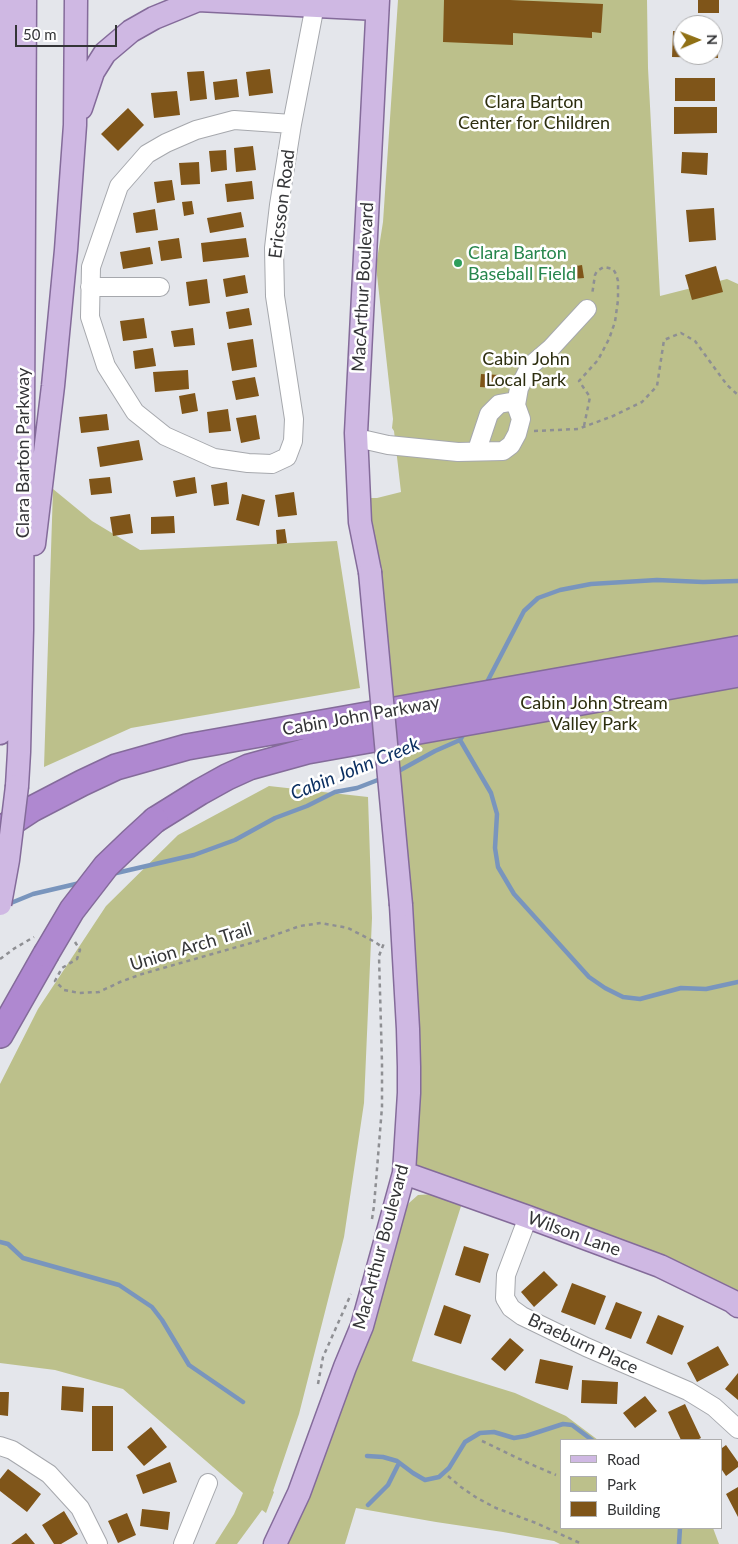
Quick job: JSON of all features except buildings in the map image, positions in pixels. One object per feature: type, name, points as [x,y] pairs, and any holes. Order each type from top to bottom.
[{"type":"highway","name":"Cabin John Parkway","points":[[0,1035],[72,910],[106,866],[155,820],[200,792],[249,767],[299,753],[343,731],[549,682],[738,648]]},
{"type":"highway","name":"Cabin John Parkway","points":[[0,830],[32,809],[82,782],[116,767],[187,747],[513,714],[738,674]]},
{"type":"main road","name":"Clara Barton Parkway","points":[[0,733],[2,650],[3,0]]},
{"type":"main road","name":"Clara Barton Parkway","points":[[0,904],[8,860],[19,752],[22,630],[24,0]]},
{"type":"main road","points":[[22,630],[52,396],[66,250],[75,125],[76,0]]},
{"type":"main road","points":[[75,125],[93,72],[105,54],[131,31],[154,18],[198,0],[377,5]]},
{"type":"main road","name":"MacArthur Boulevard","points":[[276,1544],[299,1493],[362,1326],[404,1173],[409,1067],[401,905],[370,572],[360,522],[356,441],[377,5]]},
{"type":"main road","points":[[0,481],[1,485]]},
{"type":"main road","name":"Wilson Lane","points":[[404,1173],[660,1266],[732,1301],[738,1306]]},
{"type":"street","name":"Ericsson Road","points":[[292,124],[234,120],[196,130],[166,142],[147,154],[119,186],[91,267],[90,317],[106,366],[135,412],[165,436],[214,458],[272,464],[287,457],[292,441],[294,419],[275,296],[274,248],[292,124],[315,4]]},
{"type":"street","points":[[90,288],[160,287]]},
{"type":"street","points":[[356,441],[366,440],[388,445],[458,452],[477,450],[494,452],[503,450],[511,445],[518,429],[521,419],[516,405],[520,388],[530,366],[551,348],[586,309]]},
{"type":"street","points":[[477,450],[489,414],[499,404],[510,402],[516,405]]},
{"type":"street","name":"Braeburn Place","points":[[528,1217],[506,1275],[505,1298],[511,1308],[522,1316],[586,1347],[688,1391],[714,1407],[738,1429]]},
{"type":"street","points":[[0,1446],[12,1450],[50,1474],[80,1508],[98,1544]]},
{"type":"street","points":[[184,1544],[208,1483]]},
{"type":"path","points":[[584,426],[590,397],[579,381],[598,360],[615,322],[618,281],[613,269],[604,267],[597,271],[591,300],[586,309]]},
{"type":"path","points":[[518,429],[537,432],[578,429],[613,416],[642,402],[657,386],[664,340],[681,333],[695,341],[727,385],[738,395]]},
{"type":"path","name":"Union Arch Trail","points":[[76,943],[80,950],[77,959],[62,968],[56,981],[64,990],[79,993],[99,992],[142,974],[258,941],[300,926],[321,922],[348,928],[375,942],[382,948]]},
{"type":"path","points":[[370,1225],[374,1206],[382,1108],[379,956],[385,940]]},
{"type":"path","points":[[317,1391],[323,1357],[351,1294]]},
{"type":"path","points":[[482,1441],[556,1474]]},
{"type":"path","points":[[448,1476],[477,1498],[496,1508],[536,1523],[582,1544]]},
{"type":"green space","points":[[398,0],[647,0],[648,68],[660,296],[727,279],[738,284],[738,1306],[404,1173],[409,1093],[358,498],[377,498],[401,492],[394,431],[392,428],[393,419],[376,266],[383,222]]},
{"type":"green space","points":[[53,489],[92,521],[140,550],[337,541],[360,688],[131,728],[44,767]]},
{"type":"green space","points":[[269,786],[368,797],[372,918],[364,1103],[344,1237],[299,1414],[274,1492],[266,1513],[262,1510],[237,1544],[215,1544],[234,1514],[243,1493],[123,1389],[55,1370],[0,1363],[0,1084],[38,1009],[106,906],[178,835]]},
{"type":"green space","points":[[435,1194],[462,1203],[412,1361],[515,1393],[566,1416],[597,1439],[560,1439],[560,1529],[713,1529],[719,1544],[560,1544],[554,1541],[503,1532],[356,1508],[345,1544],[284,1544],[401,1217],[409,1203],[418,1195]]},
{"type":"waterway","name":"Cabin John Creek","points":[[486,684],[524,611],[538,598],[560,590],[591,584],[657,580],[738,581]]},
{"type":"waterway","name":"Cabin John Creek","points":[[395,773],[435,751],[460,740],[465,732]]},
{"type":"waterway","points":[[460,740],[491,793],[497,814],[495,848],[498,867],[514,894],[589,977],[623,997],[640,999],[681,988],[706,989],[738,982]]},
{"type":"waterway","name":"Cabin John Creek","points":[[112,874],[194,855],[235,840],[275,818],[307,806],[335,792],[357,788],[383,778]]},
{"type":"waterway","name":"Cabin John Creek","points":[[6,905],[33,894],[80,883]]},
{"type":"waterway","points":[[0,1242],[8,1244],[23,1258],[119,1285],[152,1307],[189,1365],[243,1402]]},
{"type":"waterway","points":[[367,1456],[383,1457],[397,1461],[425,1480],[439,1477],[449,1468],[465,1442],[480,1433],[494,1432],[514,1438],[563,1424],[572,1425],[591,1439]]},
{"type":"waterway","points":[[368,1505],[388,1485],[399,1463]]},
{"type":"waterway","points":[[679,1544],[680,1529]]},
{"type":"place","name":"Clara Barton Baseball Field","points":[[458,263]]},
{"type":"park label","name":"Clara Barton Center for Children","points":[[534,112]]},
{"type":"park label","name":"Cabin John Local Park","points":[[526,369]]},
{"type":"park label","name":"Cabin John Stream Valley Park","points":[[594,713]]}]
